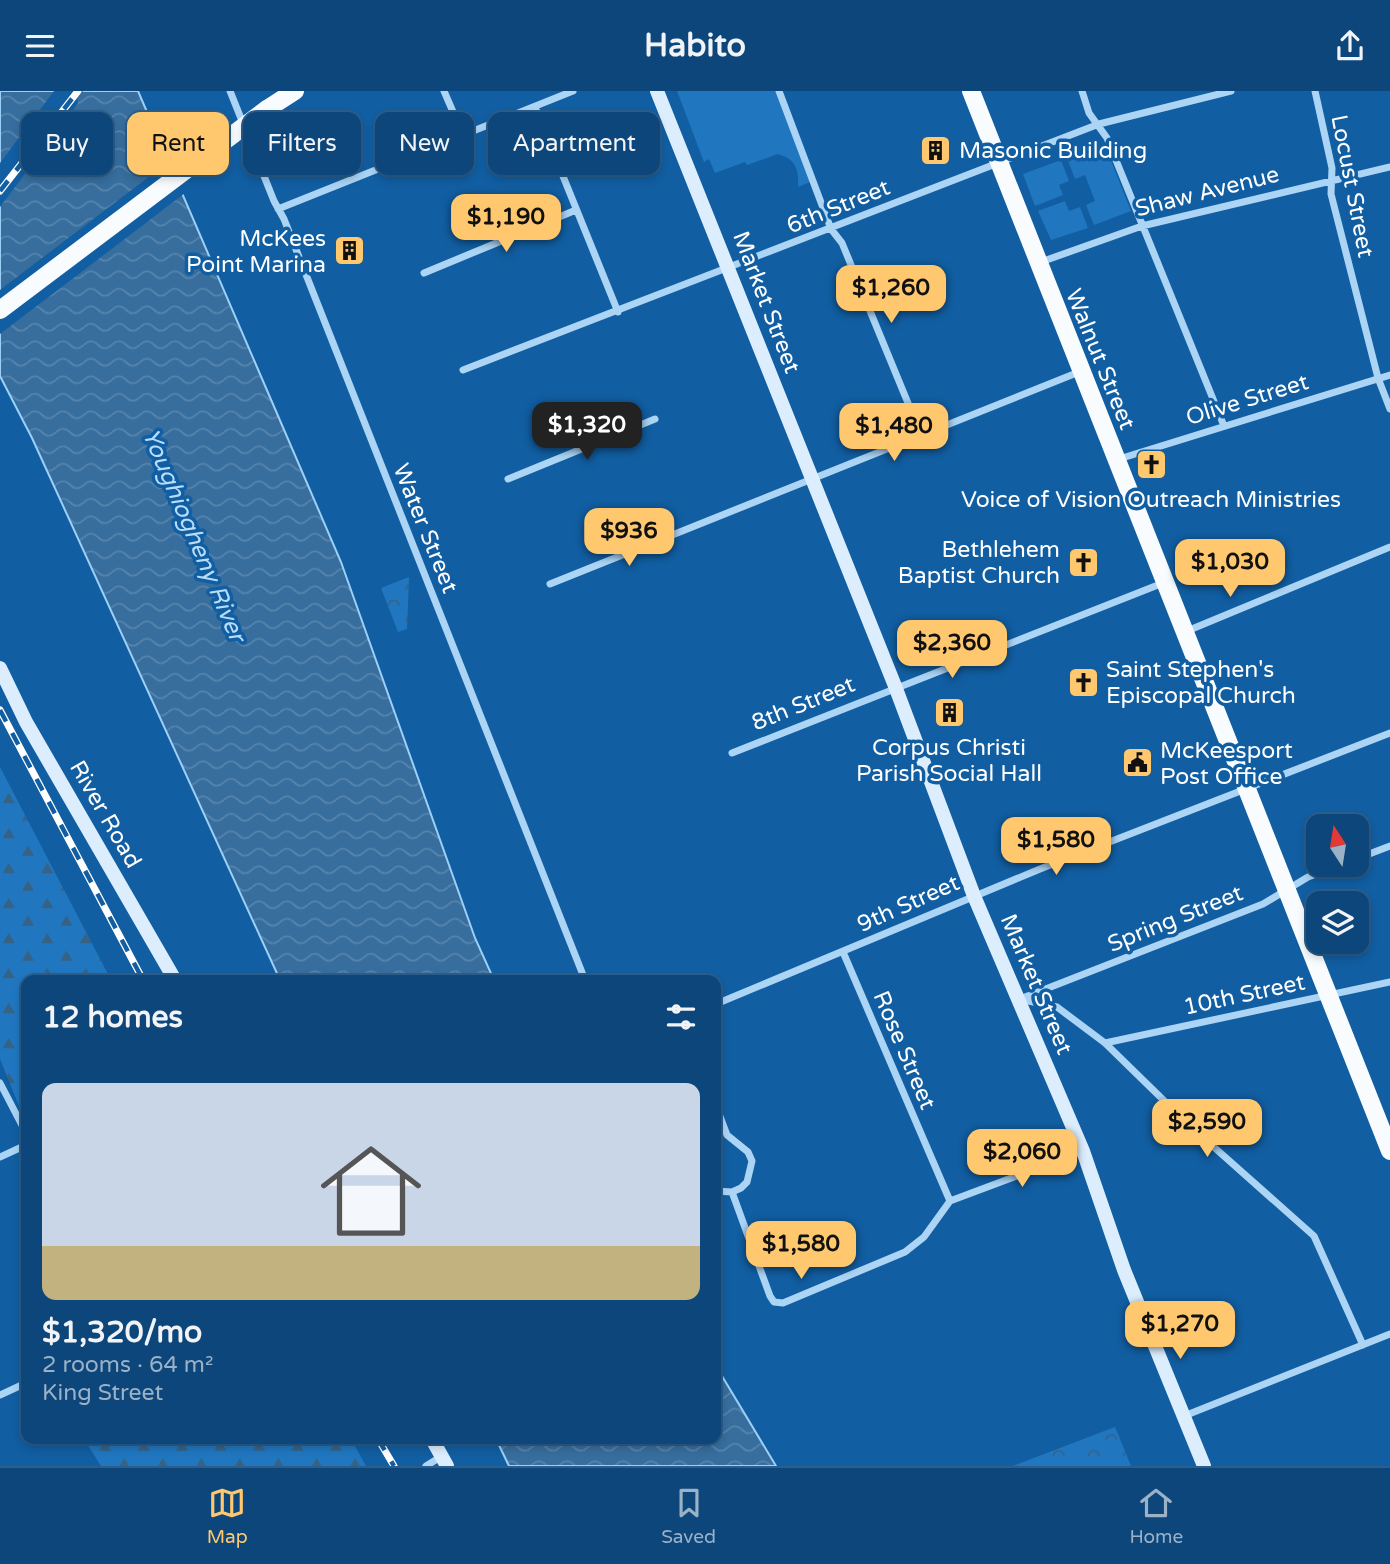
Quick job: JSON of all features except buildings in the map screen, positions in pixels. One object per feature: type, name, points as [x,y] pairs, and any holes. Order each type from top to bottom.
[{"type":"main road","points":[[0,310],[295,91]]},
{"type":"main road","name":"Market Street","points":[[657,91],[895,686],[974,896],[1083,1151],[1124,1270],[1204,1466]]},
{"type":"main road","name":"Walnut Street","points":[[971,91],[1079,372],[1389,1145]]},
{"type":"main road","name":"River Road","points":[[0,669],[26,722],[172,975]]},
{"type":"main road","points":[[435,1444],[444,1461]]},
{"type":"street","name":"Water Street","points":[[230,91],[583,975]]},
{"type":"street","points":[[444,91],[453,112]]},
{"type":"street","points":[[474,131],[573,91]]},
{"type":"street","points":[[779,91],[831,229],[842,243],[922,437]]},
{"type":"street","points":[[1082,91],[1089,113],[1099,124],[1224,426]]},
{"type":"street","name":"6th Street","points":[[464,370],[1099,124],[1231,91]]},
{"type":"street","name":"Locust Street","points":[[1315,91],[1332,168],[1331,194],[1378,378],[1390,409]]},
{"type":"street","points":[[535,107],[618,312]]},
{"type":"street","name":"Shaw Avenue","points":[[1037,263],[1142,226],[1390,167]]},
{"type":"street","points":[[278,209],[375,170]]},
{"type":"street","points":[[424,273],[576,210]]},
{"type":"street","points":[[550,584],[812,482],[1079,372]]},
{"type":"street","name":"Olive Street","points":[[1115,460],[1390,375]]},
{"type":"street","points":[[508,479],[655,419]]},
{"type":"street","points":[[1183,633],[1390,547]]},
{"type":"street","name":"8th Street","points":[[732,753],[895,686],[1163,583]]},
{"type":"street","name":"9th Street","points":[[721,1002],[974,896],[1390,733]]},
{"type":"street","points":[[1369,854],[1390,846]]},
{"type":"street","name":"Spring Street","points":[[1019,999],[1263,904],[1286,889],[1314,877]]},
{"type":"street","name":"Rose Street","points":[[843,952],[950,1201]]},
{"type":"street","name":"10th Street","points":[[1105,1043],[1390,982]]},
{"type":"street","points":[[1019,999],[1058,1007],[1105,1043],[1189,1125],[1314,1236],[1363,1345]]},
{"type":"street","points":[[0,1083],[21,1123]]},
{"type":"street","points":[[721,1119],[727,1135],[748,1152],[752,1161],[747,1182],[732,1192],[721,1191]]},
{"type":"street","points":[[0,1157],[21,1147]]},
{"type":"street","points":[[732,1192],[770,1296],[774,1301],[783,1303],[905,1252],[924,1237],[950,1201],[1083,1151]]},
{"type":"street","points":[[1184,1416],[1390,1334]]},
{"type":"street","points":[[0,1395],[21,1385]]},
{"type":"street","points":[[426,1466],[444,1461]]},
{"type":"green space","points":[[677,91],[776,91],[810,182],[798,187],[798,175],[793,162],[778,154],[715,173],[709,159],[704,162]]},
{"type":"green space","points":[[1104,143],[1131,211],[1094,225],[1086,205],[1095,201],[1085,175],[1075,179],[1067,158]]},
{"type":"green space","points":[[1061,160],[1069,181],[1059,185],[1063,195],[1035,206],[1023,174]]},
{"type":"green space","points":[[1065,201],[1069,211],[1080,207],[1088,228],[1051,240],[1038,211]]},
{"type":"green space","points":[[409,577],[407,629],[398,632],[381,588]]},
{"type":"green space","points":[[0,767],[108,975],[21,975],[21,1111],[0,1059]]},
{"type":"green space","points":[[1115,1427],[1131,1466],[1013,1466]]},
{"type":"green space","points":[[87,1444],[354,1444],[366,1466],[101,1466]]},
{"type":"water","name":"Youghiogheny River","points":[[0,91],[138,91],[147,112],[127,112],[127,175],[174,175],[341,562],[475,938],[492,975],[278,975],[32,438],[0,376]]},
{"type":"water","points":[[721,1374],[776,1466],[509,1466],[498,1444],[721,1444]]},
{"type":"pier","points":[[54,91],[83,91],[71,112],[38,112]]},
{"type":"pier","points":[[21,135],[21,175],[24,175],[0,207],[0,163]]},
{"type":"pier","points":[[151,175],[177,175],[185,193],[0,334],[0,290]]},
{"type":"railway","points":[[0,191],[78,91]]},
{"type":"railway","points":[[0,710],[140,975]]},
{"type":"railway","points":[[381,1444],[394,1466]]},
{"type":"place","name":"Masonic Building","points":[[936,150]]},
{"type":"place","name":"McKees Point Marina","points":[[349,251]]},
{"type":"place","name":"Voice of Vision Outreach Ministries","points":[[1151,465]]},
{"type":"place","name":"Bethlehem Baptist Church","points":[[1083,562]]},
{"type":"place","name":"Saint Stephen's Episcopal Church","points":[[1083,682]]},
{"type":"place","name":"Corpus Christi Parish Social Hall","points":[[949,713]]},
{"type":"place","name":"McKeesport Post Office","points":[[1137,763]]}]
